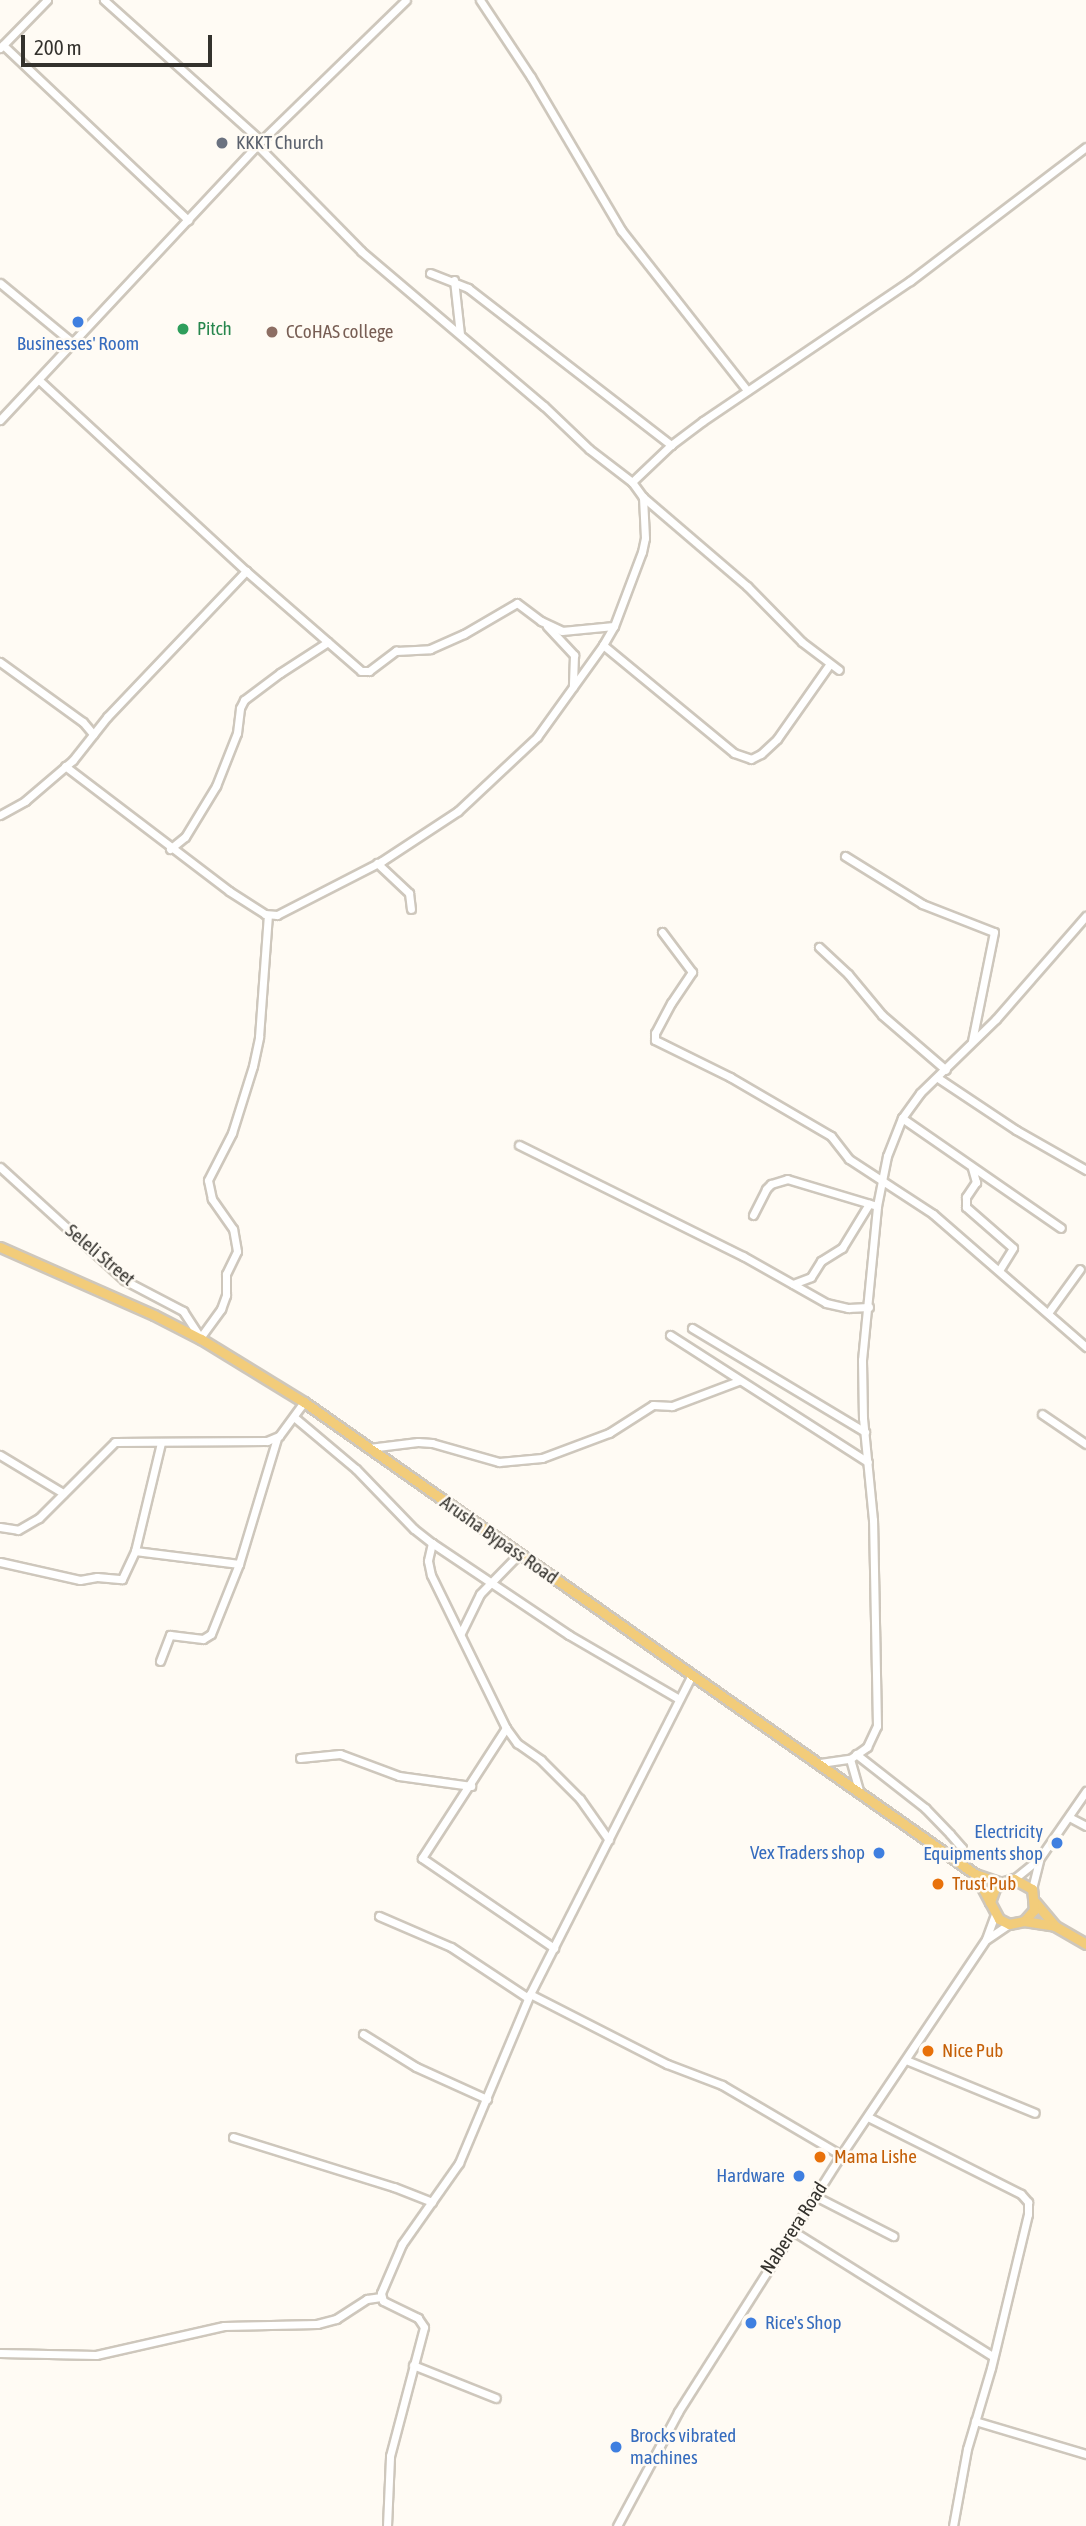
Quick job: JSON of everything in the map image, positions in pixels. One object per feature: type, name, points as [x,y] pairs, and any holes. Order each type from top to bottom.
[{"type":"main road","name":"Arusha Bypass Road","points":[[0,1247],[96,1287],[201,1338],[304,1402],[975,1874],[1001,1882]]},
{"type":"main road","name":"Arusha Bypass Road","points":[[975,1874],[995,1914]]},
{"type":"main road","points":[[990,1902],[992,1894],[1001,1882],[1014,1879],[1032,1889],[1035,1902],[1055,1926],[1086,1944]]},
{"type":"main road","points":[[1024,1921],[1035,1902]]},
{"type":"main road","points":[[995,1914],[1009,1924],[1024,1921],[1055,1926]]},
{"type":"street","points":[[47,0],[1,47],[188,220]]},
{"type":"street","points":[[104,0],[259,143],[361,251],[544,406],[589,449],[632,482],[643,497],[747,586],[829,665],[839,670]]},
{"type":"street","points":[[0,420],[74,344],[259,143],[406,0]]},
{"type":"street","points":[[480,0],[531,77],[621,230],[747,390]]},
{"type":"street","points":[[632,482],[670,445],[954,250],[1086,147]]},
{"type":"street","points":[[430,272],[454,280],[617,400],[670,445]]},
{"type":"street","points":[[454,280],[460,334]]},
{"type":"street","points":[[0,284],[74,344]]},
{"type":"street","points":[[39,380],[246,572],[361,671],[367,672],[388,654],[429,649],[464,634],[512,604],[523,605],[572,650],[573,689]]},
{"type":"street","points":[[65,766],[170,849],[229,891],[268,915],[277,915],[377,863],[472,800],[537,737],[573,689],[614,626],[642,552],[645,538],[643,497]]},
{"type":"street","points":[[0,815],[24,802],[65,766],[246,572]]},
{"type":"street","points":[[541,621],[562,631],[614,626]]},
{"type":"street","points":[[170,849],[185,837],[216,786],[237,733],[240,708],[244,700],[328,642]]},
{"type":"street","points":[[603,645],[734,753],[751,759],[761,754],[777,739],[829,665]]},
{"type":"street","points":[[0,662],[83,722],[93,734]]},
{"type":"street","points":[[845,856],[922,904],[994,932],[971,1045]]},
{"type":"street","points":[[377,863],[409,893],[411,909]]},
{"type":"street","points":[[201,1338],[221,1309],[226,1295],[226,1274],[237,1253],[233,1229],[212,1199],[208,1180],[232,1133],[253,1066],[259,1037],[268,915]]},
{"type":"street","points":[[820,1763],[853,1757],[871,1741],[878,1720],[874,1529],[865,1432],[862,1360],[869,1307],[873,1205],[902,1118],[920,1093],[971,1045],[1086,916]]},
{"type":"street","points":[[662,932],[692,972],[654,1033],[655,1040],[730,1077],[831,1136],[844,1155],[933,1214],[1086,1347]]},
{"type":"street","points":[[819,947],[848,974],[882,1015],[946,1070]]},
{"type":"street","points":[[939,1078],[1049,1151],[1086,1170]]},
{"type":"street","points":[[902,1118],[1061,1227]]},
{"type":"street","points":[[519,1145],[743,1256],[836,1306],[869,1307]]},
{"type":"street","name":"Seleli Street","points":[[0,1167],[124,1280],[186,1314],[201,1338]]},
{"type":"street","points":[[972,1167],[976,1182],[966,1197],[965,1207],[1013,1248],[999,1270]]},
{"type":"street","points":[[753,1215],[766,1189],[771,1184],[786,1179],[873,1205]]},
{"type":"street","points":[[793,1284],[811,1277],[821,1261],[842,1248],[873,1205]]},
{"type":"street","points":[[1048,1313],[1080,1269]]},
{"type":"street","points":[[692,1328],[865,1432]]},
{"type":"street","points":[[670,1335],[868,1462]]},
{"type":"street","points":[[369,1448],[418,1442],[499,1462],[542,1458],[609,1433],[653,1405],[672,1406],[738,1381]]},
{"type":"street","points":[[160,1661],[170,1635],[204,1639],[209,1636],[239,1564],[276,1438],[304,1402]]},
{"type":"street","points":[[1042,1414],[1086,1444]]},
{"type":"street","points":[[294,1417],[356,1469],[414,1529],[432,1543],[569,1634],[679,1699]]},
{"type":"street","points":[[0,1527],[18,1530],[39,1517],[115,1443],[241,1443],[276,1438]]},
{"type":"street","points":[[0,1562],[80,1580],[97,1577],[118,1580],[125,1576],[135,1550],[160,1443]]},
{"type":"street","points":[[0,1455],[63,1493]]},
{"type":"street","points":[[432,1543],[428,1561],[430,1575],[506,1728],[517,1744],[541,1760],[580,1799],[610,1839]]},
{"type":"street","points":[[135,1550],[239,1564]]},
{"type":"street","points":[[461,1633],[480,1594],[519,1554]]},
{"type":"street","points":[[381,2297],[399,2250],[456,2168],[529,1996],[692,1675]]},
{"type":"street","points":[[506,1728],[423,1859],[554,1948]]},
{"type":"street","points":[[300,1758],[340,1754],[399,1776],[471,1786]]},
{"type":"street","points":[[853,1757],[860,1793]]},
{"type":"street","points":[[853,1757],[925,1808],[962,1848],[962,1864]]},
{"type":"street","points":[[1014,1879],[1039,1859],[1086,1791]]},
{"type":"street","points":[[1069,1817],[1086,1826]]},
{"type":"street","points":[[1032,1889],[1039,1859]]},
{"type":"street","name":"Naberera Road","points":[[617,2526],[678,2412],[841,2155],[986,1940],[995,1914]]},
{"type":"street","points":[[379,1916],[451,1947],[529,1996],[667,2064],[722,2085],[841,2155]]},
{"type":"street","name":"Naberera Road","points":[[986,1940],[1009,1924]]},
{"type":"street","points":[[363,2034],[429,2074],[486,2099]]},
{"type":"street","points":[[906,2060],[1035,2113]]},
{"type":"street","points":[[868,2117],[1020,2194],[1028,2202],[1028,2214],[975,2421],[953,2526]]},
{"type":"street","points":[[233,2137],[394,2187],[432,2202]]},
{"type":"street","points":[[815,2196],[893,2236]]},
{"type":"street","points":[[793,2231],[992,2356]]},
{"type":"street","points":[[0,2353],[96,2355],[224,2326],[317,2324],[336,2319],[367,2299],[381,2297],[423,2324],[388,2470],[387,2526]]},
{"type":"street","points":[[413,2365],[496,2398]]},
{"type":"street","points":[[975,2421],[1086,2454]]},
{"type":"place","name":"KKKT Church","points":[[222,143]]},
{"type":"place","name":"Businesses' Room","points":[[78,322]]},
{"type":"place","name":"Pitch","points":[[183,329]]},
{"type":"place","name":"CCoHAS college","points":[[272,332]]},
{"type":"place","name":"Electricity Equipments shop","points":[[1057,1843]]},
{"type":"place","name":"Vex Traders shop","points":[[879,1853]]},
{"type":"place","name":"Trust Pub","points":[[938,1884]]},
{"type":"place","name":"Nice Pub","points":[[928,2051]]},
{"type":"place","name":"Mama Lishe","points":[[820,2157]]},
{"type":"place","name":"Hardware","points":[[799,2176]]},
{"type":"place","name":"Rice's Shop","points":[[751,2323]]},
{"type":"place","name":"Brocks vibrated machines","points":[[616,2447]]}]
